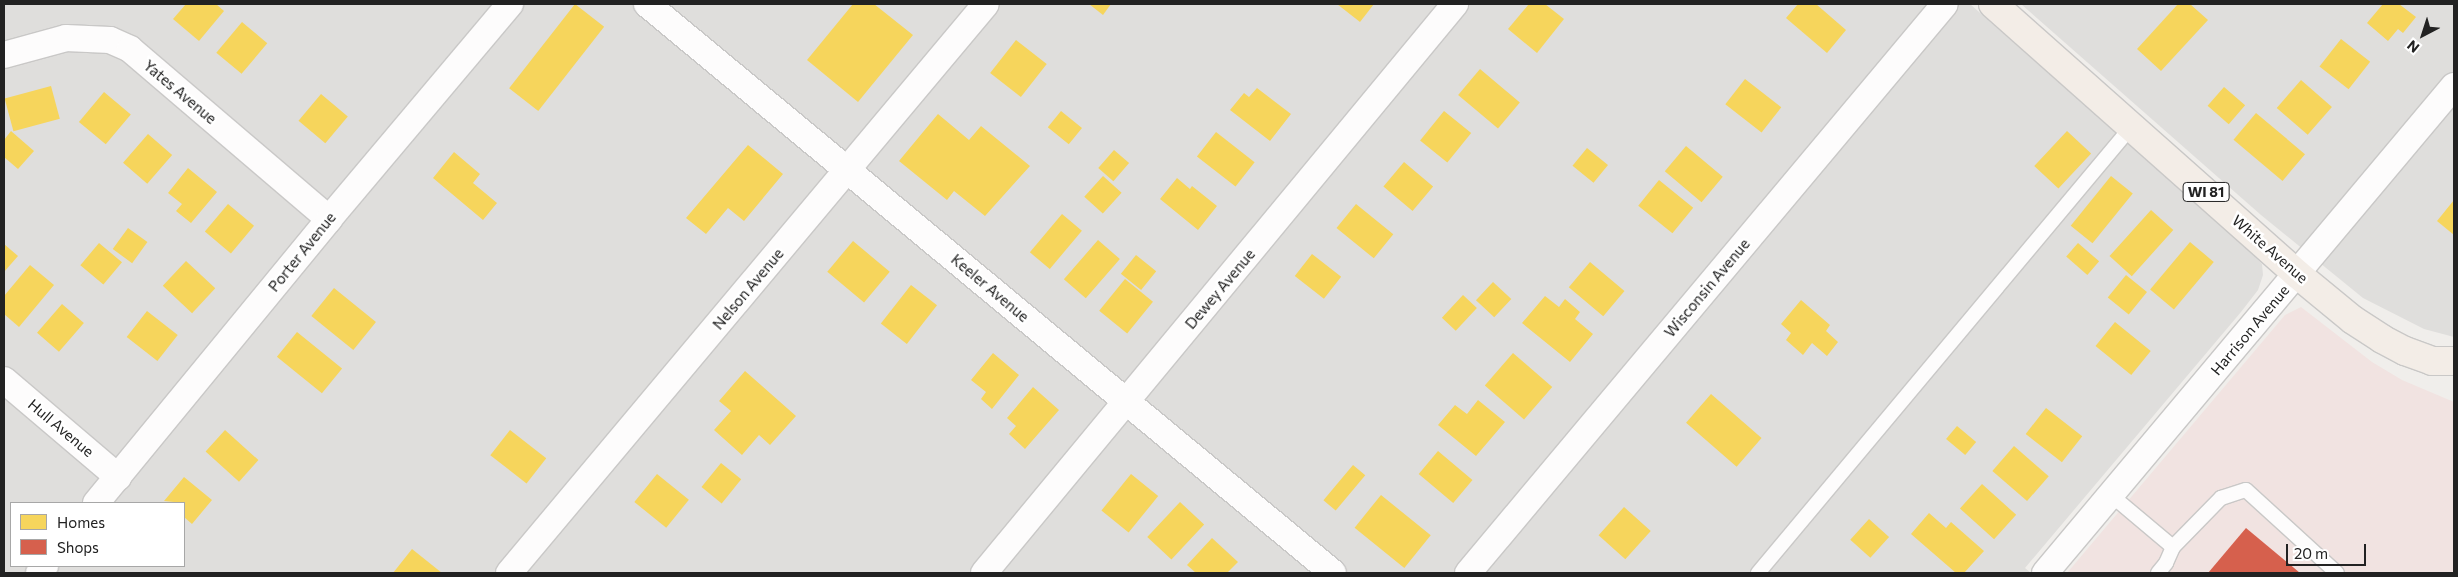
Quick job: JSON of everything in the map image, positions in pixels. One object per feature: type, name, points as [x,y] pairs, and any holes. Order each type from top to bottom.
[{"type":"main road","name":"White Avenue","points":[[1993,4],[2297,274],[2353,320],[2382,339],[2432,361],[2454,362]]},
{"type":"street","name":"Porter Avenue","points":[[97,502],[329,219],[510,4]]},
{"type":"street","name":"Keeler Avenue","points":[[647,4],[1333,573]]},
{"type":"street","name":"Nelson Avenue","points":[[509,573],[986,4]]},
{"type":"street","name":"Dewey Avenue","points":[[984,573],[1455,4]]},
{"type":"street","name":"Wisconsin Avenue","points":[[1468,573],[1946,4]]},
{"type":"street","name":"Yates Avenue","points":[[4,56],[48,42],[76,38],[110,40],[130,50],[329,219]]},
{"type":"street","name":"Harrison Avenue","points":[[2051,571],[2111,495],[2454,86]]},
{"type":"street","name":"Hull Avenue","points":[[4,380],[118,477]]},
{"type":"lane","points":[[1758,573],[2132,126]]},
{"type":"lane","points":[[2158,573],[2166,563],[2173,547],[2220,498],[2246,490],[2337,573]]},
{"type":"lane","points":[[2111,495],[2173,547]]},
{"type":"shaded area","points":[[4,4],[1970,4],[2247,248],[2262,264],[2263,275],[2258,290],[2025,568],[2031,573],[4,573]]},
{"type":"shaded area","points":[[2021,4],[2454,4],[2454,337],[2424,329],[2363,298],[2261,215]]},
{"type":"shaded area","points":[[2301,307],[2372,362],[2402,380],[2454,402],[2454,573],[2067,573],[2285,315]]},
{"type":"building: Homes","points":[[186,4],[216,4],[224,11],[199,41],[173,19]]},
{"type":"building: Homes","points":[[575,4],[604,27],[538,111],[509,88]]},
{"type":"building: Homes","points":[[853,4],[874,4],[913,35],[858,102],[807,60]]},
{"type":"building: Homes","points":[[1089,4],[1111,4],[1103,15]]},
{"type":"building: Homes","points":[[1337,4],[1374,4],[1360,22]]},
{"type":"building: Homes","points":[[1529,4],[1545,4],[1564,19],[1537,53],[1508,29]]},
{"type":"building: Homes","points":[[1798,4],[1816,4],[1846,30],[1827,53],[1786,18]]},
{"type":"building: Homes","points":[[2178,4],[2190,4],[2208,20],[2161,71],[2137,49]]},
{"type":"building: Homes","points":[[2383,4],[2399,4],[2416,17],[2403,33],[2398,29],[2388,41],[2367,23]]},
{"type":"building: Homes","points":[[242,22],[267,43],[242,74],[216,53]]},
{"type":"building: Homes","points":[[2341,39],[2370,62],[2349,89],[2319,67]]},
{"type":"building: Homes","points":[[1016,40],[1047,64],[1021,97],[990,73]]},
{"type":"building: Homes","points":[[1480,69],[1520,102],[1498,128],[1458,95]]},
{"type":"building: Homes","points":[[1745,79],[1781,107],[1762,133],[1725,104]]},
{"type":"building: Homes","points":[[2301,80],[2332,107],[2308,135],[2277,108]]},
{"type":"building: Homes","points":[[51,86],[60,119],[13,131],[5,98]]},
{"type":"building: Homes","points":[[2224,87],[2245,105],[2229,124],[2208,106]]},
{"type":"building: Homes","points":[[1257,88],[1291,114],[1270,141],[1230,110],[1244,93],[1249,97]]},
{"type":"building: Homes","points":[[104,92],[131,114],[106,144],[79,122]]},
{"type":"building: Homes","points":[[321,94],[348,116],[325,143],[299,121]]},
{"type":"building: Homes","points":[[1061,111],[1082,128],[1069,144],[1048,127]]},
{"type":"building: Homes","points":[[1444,111],[1471,133],[1447,163],[1420,141]]},
{"type":"building: Homes","points":[[2256,113],[2305,154],[2283,181],[2234,140]]},
{"type":"building: Homes","points":[[938,114],[969,140],[981,126],[1030,166],[985,216],[954,191],[947,200],[899,161]]},
{"type":"building: Homes","points":[[11,131],[34,151],[18,169],[4,157],[4,140]]},
{"type":"building: Homes","points":[[2067,131],[2091,154],[2058,189],[2034,166]]},
{"type":"building: Homes","points":[[1216,132],[1255,162],[1236,187],[1197,156]]},
{"type":"building: Homes","points":[[148,134],[172,155],[147,184],[123,163]]},
{"type":"building: Homes","points":[[748,145],[783,174],[744,221],[728,208],[706,234],[686,218]]},
{"type":"building: Homes","points":[[1686,146],[1723,177],[1702,202],[1665,171]]},
{"type":"building: Homes","points":[[1587,148],[1608,165],[1594,183],[1573,166]]},
{"type":"building: Homes","points":[[1114,150],[1129,163],[1113,181],[1098,168]]},
{"type":"building: Homes","points":[[454,152],[480,174],[473,183],[497,203],[483,220],[433,178]]},
{"type":"building: Homes","points":[[1404,162],[1433,186],[1413,211],[1383,187]]},
{"type":"building: Homes","points":[[188,168],[217,192],[191,223],[176,211],[182,204],[168,193]]},
{"type":"building: Homes","points":[[1103,176],[1122,193],[1103,214],[1084,197]]},
{"type":"building: Homes","points":[[2111,176],[2133,194],[2092,243],[2071,226]]},
{"type":"building: Homes","points":[[1177,178],[1190,189],[1192,186],[1217,206],[1198,230],[1160,199]]},
{"type":"building: Homes","points":[[1659,180],[1693,208],[1672,233],[1638,206]]},
{"type":"building: Homes","points":[[2454,200],[2454,235],[2437,221]]},
{"type":"building: Homes","points":[[228,204],[254,226],[231,253],[205,232]]},
{"type":"building: Homes","points":[[1356,204],[1393,234],[1374,258],[1336,228]]},
{"type":"building: Homes","points":[[2151,210],[2173,230],[2132,276],[2110,256]]},
{"type":"building: Homes","points":[[1062,214],[1082,231],[1050,269],[1030,252]]},
{"type":"building: Homes","points":[[128,228],[147,242],[132,263],[113,249]]},
{"type":"building: Homes","points":[[1098,240],[1120,259],[1086,298],[1064,279]]},
{"type":"building: Homes","points":[[853,241],[890,272],[864,302],[827,272]]},
{"type":"building: Homes","points":[[2190,242],[2214,262],[2174,309],[2150,289]]},
{"type":"building: Homes","points":[[99,243],[122,262],[103,284],[80,265]]},
{"type":"building: Homes","points":[[2078,243],[2099,261],[2087,275],[2066,257]]},
{"type":"building: Homes","points":[[4,244],[18,256],[4,272]]},
{"type":"building: Homes","points":[[1312,254],[1341,277],[1324,299],[1295,276]]},
{"type":"building: Homes","points":[[1136,255],[1156,271],[1141,290],[1121,274]]},
{"type":"building: Homes","points":[[186,261],[215,288],[192,313],[163,286]]},
{"type":"building: Homes","points":[[1590,262],[1624,291],[1603,316],[1569,287]]},
{"type":"building: Homes","points":[[30,265],[54,285],[19,327],[4,314],[4,296]]},
{"type":"building: Homes","points":[[2126,275],[2147,292],[2129,315],[2108,298]]},
{"type":"building: Homes","points":[[1125,279],[1153,302],[1127,334],[1099,311]]},
{"type":"building: Homes","points":[[1493,282],[1511,299],[1494,317],[1476,300]]},
{"type":"building: Homes","points":[[911,285],[937,305],[907,344],[881,324]]},
{"type":"building: Homes","points":[[334,288],[376,322],[353,350],[311,316]]},
{"type":"building: Homes","points":[[1463,295],[1477,308],[1456,331],[1442,318]]},
{"type":"building: Homes","points":[[1545,296],[1559,307],[1565,299],[1580,312],[1575,319],[1593,334],[1570,362],[1522,323]]},
{"type":"building: Homes","points":[[1801,300],[1830,325],[1826,331],[1838,342],[1827,356],[1812,343],[1803,355],[1786,340],[1791,333],[1781,324]]},
{"type":"building: Homes","points":[[62,304],[84,323],[59,352],[37,333]]},
{"type":"building: Homes","points":[[147,311],[178,335],[157,361],[127,337]]},
{"type":"building: Homes","points":[[2115,322],[2151,351],[2131,375],[2095,346]]},
{"type":"building: Homes","points":[[297,332],[342,369],[322,393],[277,357]]},
{"type":"building: Homes","points":[[993,353],[1019,375],[992,409],[981,399],[986,392],[971,380]]},
{"type":"building: Homes","points":[[1513,353],[1552,387],[1524,420],[1485,385]]},
{"type":"building: Homes","points":[[745,371],[796,416],[770,445],[759,435],[742,455],[714,430],[731,411],[719,401]]},
{"type":"building: Homes","points":[[1033,387],[1059,410],[1025,449],[1009,434],[1016,426],[1007,418]]},
{"type":"building: Homes","points":[[1711,394],[1762,438],[1737,467],[1686,423]]},
{"type":"building: Homes","points":[[1478,400],[1505,422],[1476,456],[1438,425],[1455,405],[1467,414]]},
{"type":"building: Homes","points":[[2046,408],[2082,436],[2062,462],[2026,434]]},
{"type":"building: Homes","points":[[1957,426],[1976,442],[1965,455],[1946,439]]},
{"type":"building: Homes","points":[[225,430],[258,460],[239,482],[206,452]]},
{"type":"building: Homes","points":[[510,430],[546,458],[527,484],[490,455]]},
{"type":"building: Homes","points":[[2014,446],[2049,476],[2027,501],[1992,471]]},
{"type":"building: Homes","points":[[1438,451],[1472,480],[1453,503],[1419,474]]},
{"type":"building: Homes","points":[[721,463],[741,479],[722,503],[701,487]]},
{"type":"building: Homes","points":[[1353,465],[1365,475],[1336,511],[1323,500]]},
{"type":"building: Homes","points":[[657,474],[689,500],[666,528],[634,502]]},
{"type":"building: Homes","points":[[1131,474],[1158,496],[1129,533],[1101,511]]},
{"type":"building: Homes","points":[[184,477],[212,500],[192,524],[185,518],[185,502],[164,501]]},
{"type":"building: Homes","points":[[1982,484],[2016,515],[1994,539],[1960,509]]},
{"type":"building: Homes","points":[[1381,495],[1431,535],[1404,568],[1355,528]]},
{"type":"building: Homes","points":[[1180,502],[1204,525],[1171,560],[1147,537]]},
{"type":"building: Homes","points":[[1624,507],[1651,531],[1625,559],[1599,535]]},
{"type":"building: Homes","points":[[1929,513],[1946,528],[1951,522],[1984,551],[1964,573],[1956,573],[1911,534]]},
{"type":"building: Homes","points":[[1869,519],[1889,537],[1870,558],[1850,540]]},
{"type":"building: Homes","points":[[1212,538],[1238,562],[1227,573],[1196,573],[1187,565]]},
{"type":"building: Homes","points":[[412,549],[442,573],[393,573]]},
{"type":"building: Shops","points":[[2246,528],[2300,573],[2208,573]]}]
